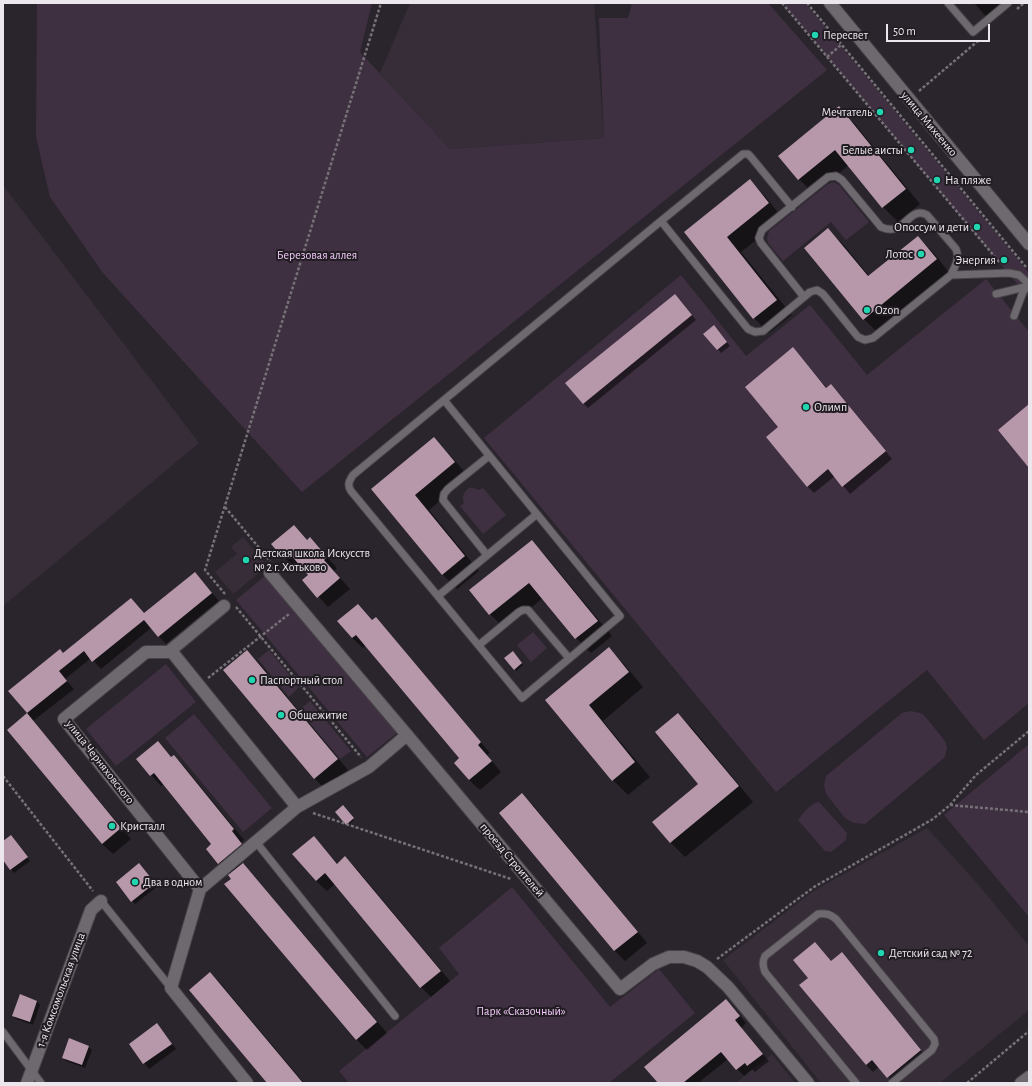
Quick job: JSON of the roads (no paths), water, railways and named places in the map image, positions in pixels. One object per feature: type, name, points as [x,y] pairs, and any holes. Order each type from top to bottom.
[{"type":"street","name":"улица Михеенко","points":[[830,3],[1029,244]]},
{"type":"street","points":[[247,1083],[171,988],[200,889],[297,807],[369,767],[407,735],[270,573]]},
{"type":"street","points":[[228,603],[171,650],[297,807]]},
{"type":"street","name":"улица Черняховского","points":[[172,652],[146,652],[64,719],[200,889]]},
{"type":"street","name":"проезд Строителей","points":[[407,735],[620,989],[653,964],[669,957],[684,957],[697,961],[707,967],[740,1001],[808,1083]]},
{"type":"street","name":"1-я Комсомольская улица","points":[[27,1083],[91,910],[101,901]]},
{"type":"street","points":[[1021,1083],[1029,1077]]},
{"type":"lane","points":[[948,3],[973,32],[1008,3]]},
{"type":"lane","points":[[444,400],[620,616],[522,698],[348,487],[349,481],[353,475],[661,221],[743,154],[748,154],[751,157],[792,207]]},
{"type":"lane","points":[[661,221],[748,329],[755,332],[763,330],[804,297],[810,292],[817,290],[823,294],[858,337],[865,340],[873,338],[951,275],[958,260],[958,254],[956,249],[927,215],[922,212],[916,213],[897,229],[889,230],[881,227],[842,180],[836,176],[828,177],[762,230],[759,238],[761,243],[804,297]]},
{"type":"lane","points":[[951,275],[1009,273],[1019,275],[1029,284]]},
{"type":"lane","points":[[996,294],[1021,288],[1029,284]]},
{"type":"lane","points":[[1014,316],[1023,292],[1029,284]]},
{"type":"lane","points":[[487,555],[443,500],[444,494],[448,489],[489,456]]},
{"type":"lane","points":[[438,596],[537,514]]},
{"type":"lane","points":[[479,645],[519,612],[528,610],[569,658]]},
{"type":"lane","points":[[256,842],[395,1016]]},
{"type":"lane","points":[[101,901],[171,988]]},
{"type":"lane","points":[[856,1083],[765,972],[762,966],[765,956],[818,914],[824,913],[831,915],[836,919],[934,1039],[935,1044],[932,1050],[892,1083]]},
{"type":"lane","points":[[3,1032],[41,1083]]},
{"type":"place","name":"Пересвет","points":[[815,35]]},
{"type":"place","name":"Мечтатель","points":[[880,112]]},
{"type":"place","name":"Белые аисты","points":[[911,150]]},
{"type":"place","name":"На пляже","points":[[937,180]]},
{"type":"place","name":"Опоссум и дети","points":[[977,227]]},
{"type":"place","name":"Лотос","points":[[921,254]]},
{"type":"place","name":"Энергия","points":[[1004,260]]},
{"type":"place","name":"Ozon","points":[[867,310]]},
{"type":"place","name":"Олимп","points":[[806,407]]},
{"type":"place","name":"Детская школа Искусств № 2 г. Хотьково","points":[[246,560]]},
{"type":"place","name":"Паспортный стол","points":[[252,680]]},
{"type":"place","name":"Общежитие","points":[[281,715]]},
{"type":"place","name":"Кристалл","points":[[112,826]]},
{"type":"place","name":"Два в одном","points":[[135,882]]},
{"type":"place","name":"Детский сад № 72","points":[[881,953]]},
{"type":"park label","name":"Березовая аллея","points":[[317,255]]},
{"type":"park label","name":"Парк «Сказочный»","points":[[521,1011]]}]
